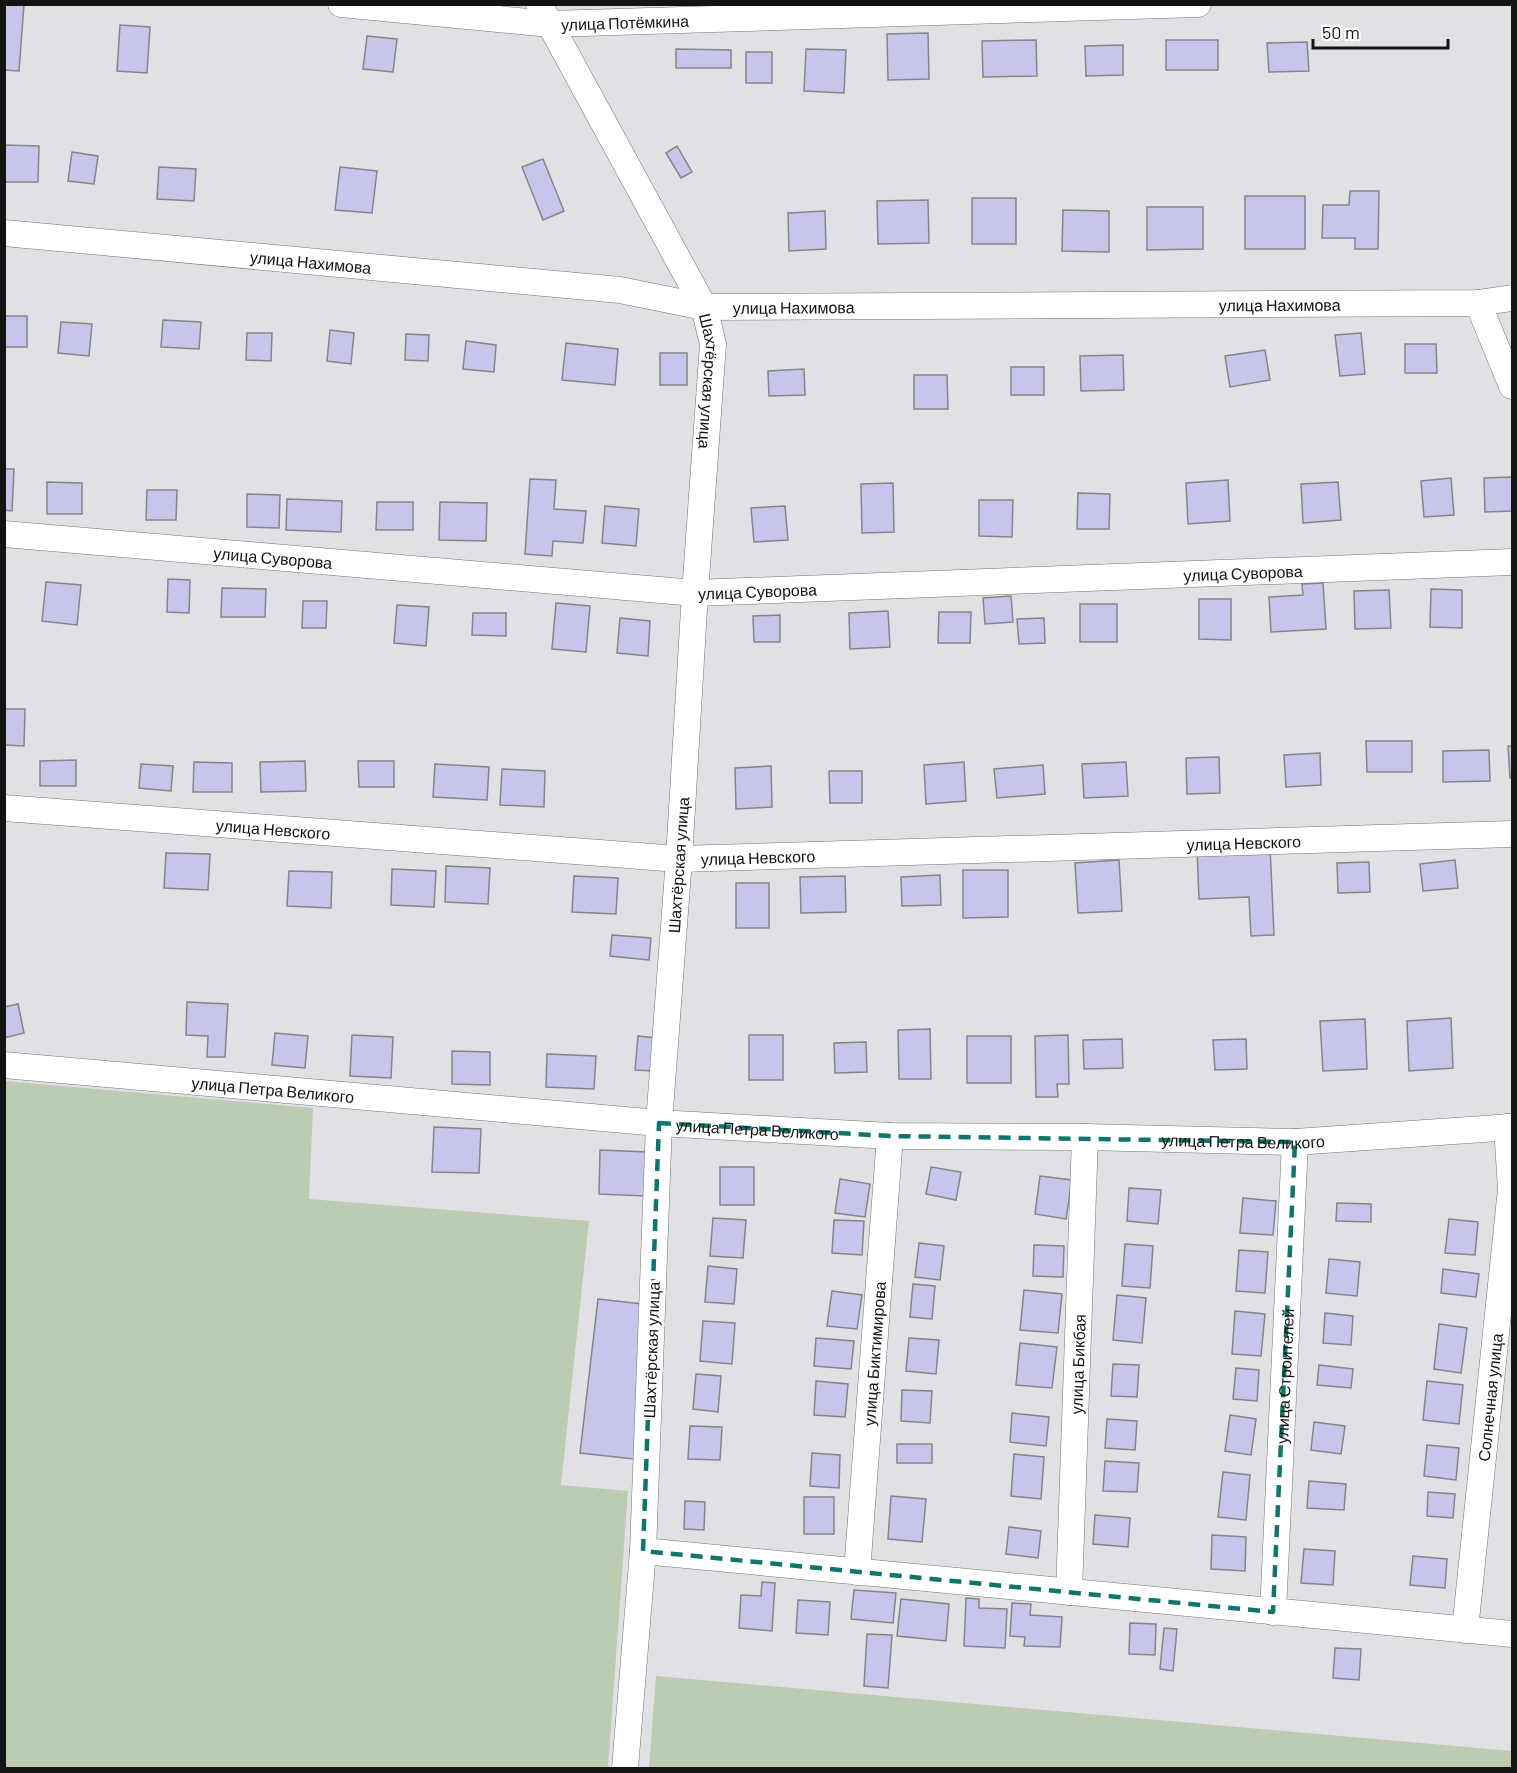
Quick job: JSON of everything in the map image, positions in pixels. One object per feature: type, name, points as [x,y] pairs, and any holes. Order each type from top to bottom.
[{"type":"street","name":"улица Потёмкина","points":[[340,4],[544,14],[1198,4]]},
{"type":"street","name":"Шахтёрская улица","points":[[544,14],[704,307],[713,344],[659,1123],[643,1551],[625,1768]]},
{"type":"street","name":"улица Нахимова","points":[[4,233],[620,290],[704,307],[1478,303],[1512,298]]},
{"type":"street","points":[[1478,303],[1512,386]]},
{"type":"street","name":"улица Суворова","points":[[4,534],[695,593],[1512,562]]},
{"type":"street","name":"улица Невского","points":[[4,807],[679,859],[1512,834]]},
{"type":"street","name":"улица Петра Великого","points":[[4,1065],[659,1123],[890,1136],[1084,1137],[1295,1142],[1510,1127]]},
{"type":"street","name":"Солнечная улица","points":[[1465,1630],[1511,1189],[1510,1127]]},
{"type":"street","name":"улица Биктимирова","points":[[857,1572],[890,1136]]},
{"type":"street","name":"улица Бикбая","points":[[1068,1592],[1084,1137]]},
{"type":"street","name":"улица Строителей","points":[[1273,1612],[1295,1142]]},
{"type":"street","points":[[643,1551],[1512,1634]]},
{"type":"highlighted area","points":[[659,1123],[890,1136],[1295,1142],[1273,1612],[643,1551]]},
{"type":"green space","points":[[5,1081],[313,1108],[309,1199],[589,1221],[561,1485],[628,1491],[608,1768],[5,1768]]},
{"type":"green space","points":[[656,1676],[1512,1751],[1512,1768],[649,1768]]},
{"type":"building","points":[[4,4],[24,4],[19,71],[4,70]]},
{"type":"building","points":[[120,25],[150,27],[147,73],[117,71]]},
{"type":"building","points":[[928,33],[929,79],[888,80],[887,34]]},
{"type":"building","points":[[367,36],[397,39],[393,72],[363,69]]},
{"type":"building","points":[[1036,40],[1037,76],[983,77],[982,41]]},
{"type":"building","points":[[1166,40],[1218,40],[1218,70],[1166,70]]},
{"type":"building","points":[[1307,42],[1309,71],[1269,72],[1267,43]]},
{"type":"building","points":[[1123,45],[1123,75],[1086,76],[1085,46]]},
{"type":"building","points":[[676,49],[731,50],[731,68],[676,68]]},
{"type":"building","points":[[806,49],[846,50],[844,93],[804,91]]},
{"type":"building","points":[[746,52],[772,52],[772,83],[746,83]]},
{"type":"building","points":[[4,145],[39,146],[38,182],[4,182]]},
{"type":"building","points":[[677,146],[692,172],[681,178],[666,153]]},
{"type":"building","points":[[72,152],[98,156],[94,184],[68,181]]},
{"type":"building","points":[[543,159],[564,211],[543,220],[522,167]]},
{"type":"building","points":[[159,167],[196,169],[194,201],[157,199]]},
{"type":"building","points":[[340,167],[377,171],[372,213],[335,210]]},
{"type":"building","points":[[1350,191],[1379,191],[1378,249],[1355,249],[1355,238],[1322,238],[1323,205],[1349,205]]},
{"type":"building","points":[[1245,196],[1305,196],[1305,249],[1245,249]]},
{"type":"building","points":[[972,198],[1016,198],[1016,244],[972,244]]},
{"type":"building","points":[[928,200],[929,243],[878,244],[877,201]]},
{"type":"building","points":[[1147,207],[1203,207],[1203,249],[1147,250]]},
{"type":"building","points":[[1063,210],[1109,211],[1109,252],[1062,251]]},
{"type":"building","points":[[825,211],[826,249],[789,251],[788,213]]},
{"type":"building","points":[[4,316],[27,316],[27,347],[4,347]]},
{"type":"building","points":[[163,320],[201,322],[199,349],[161,347]]},
{"type":"building","points":[[61,322],[92,324],[89,356],[58,353]]},
{"type":"building","points":[[330,330],[354,333],[351,364],[327,361]]},
{"type":"building","points":[[247,333],[272,333],[271,361],[246,360]]},
{"type":"building","points":[[1361,333],[1365,374],[1340,376],[1335,335]]},
{"type":"building","points":[[406,334],[429,335],[428,361],[405,360]]},
{"type":"building","points":[[466,341],[496,345],[494,372],[463,369]]},
{"type":"building","points":[[566,343],[618,349],[615,385],[562,380]]},
{"type":"building","points":[[1405,344],[1436,344],[1437,373],[1405,373]]},
{"type":"building","points":[[1265,350],[1270,380],[1230,387],[1225,356]]},
{"type":"building","points":[[660,353],[687,353],[687,385],[660,385]]},
{"type":"building","points":[[1123,355],[1124,390],[1081,391],[1080,356]]},
{"type":"building","points":[[1011,367],[1044,367],[1044,395],[1011,395]]},
{"type":"building","points":[[804,369],[805,395],[769,396],[768,371]]},
{"type":"building","points":[[914,375],[947,375],[948,409],[914,409]]},
{"type":"building","points":[[4,469],[14,469],[12,511],[4,510]]},
{"type":"building","points":[[1512,477],[1512,511],[1485,512],[1484,478]]},
{"type":"building","points":[[1451,478],[1454,515],[1424,517],[1421,481]]},
{"type":"building","points":[[530,479],[556,480],[554,509],[586,511],[583,543],[553,541],[552,556],[525,554]]},
{"type":"building","points":[[1228,480],[1230,521],[1188,524],[1186,483]]},
{"type":"building","points":[[47,482],[82,483],[82,514],[47,514]]},
{"type":"building","points":[[1338,482],[1341,520],[1303,523],[1301,484]]},
{"type":"building","points":[[893,483],[894,532],[862,533],[861,484]]},
{"type":"building","points":[[147,490],[177,490],[176,520],[146,520]]},
{"type":"building","points":[[1078,493],[1110,494],[1109,529],[1077,529]]},
{"type":"building","points":[[247,494],[280,495],[279,528],[247,527]]},
{"type":"building","points":[[287,499],[342,501],[341,532],[286,530]]},
{"type":"building","points":[[979,500],[1013,500],[1012,537],[979,536]]},
{"type":"building","points":[[377,502],[413,502],[413,530],[376,530]]},
{"type":"building","points":[[440,502],[487,503],[486,541],[439,540]]},
{"type":"building","points":[[605,506],[639,509],[636,546],[602,543]]},
{"type":"building","points":[[785,506],[788,540],[754,542],[751,508]]},
{"type":"building","points":[[168,579],[190,580],[189,613],[167,612]]},
{"type":"building","points":[[46,582],[81,585],[77,625],[42,621]]},
{"type":"building","points":[[1323,583],[1326,629],[1271,632],[1269,597],[1303,595],[1302,584]]},
{"type":"building","points":[[222,588],[266,589],[265,617],[221,617]]},
{"type":"building","points":[[1431,589],[1462,590],[1462,628],[1430,627]]},
{"type":"building","points":[[1389,590],[1391,628],[1355,629],[1354,591]]},
{"type":"building","points":[[1011,596],[1013,622],[985,624],[983,598]]},
{"type":"building","points":[[1199,599],[1231,599],[1231,640],[1199,639]]},
{"type":"building","points":[[303,601],[327,601],[326,628],[302,628]]},
{"type":"building","points":[[556,603],[590,606],[586,652],[552,649]]},
{"type":"building","points":[[1080,604],[1117,604],[1117,642],[1080,642]]},
{"type":"building","points":[[397,605],[429,607],[426,646],[394,643]]},
{"type":"building","points":[[888,611],[890,647],[850,649],[849,613]]},
{"type":"building","points":[[939,612],[971,612],[970,643],[938,643]]},
{"type":"building","points":[[473,613],[506,613],[506,636],[472,635]]},
{"type":"building","points":[[780,615],[780,642],[754,642],[753,616]]},
{"type":"building","points":[[620,618],[650,621],[648,656],[617,653]]},
{"type":"building","points":[[1044,618],[1045,643],[1019,644],[1017,619]]},
{"type":"building","points":[[4,709],[25,709],[24,746],[4,745]]},
{"type":"building","points":[[1366,741],[1412,741],[1412,772],[1367,772]]},
{"type":"building","points":[[1508,746],[1512,746],[1512,778],[1510,778]]},
{"type":"building","points":[[1489,750],[1490,781],[1443,782],[1443,751]]},
{"type":"building","points":[[1320,753],[1321,785],[1286,787],[1284,755]]},
{"type":"building","points":[[1219,757],[1220,793],[1187,794],[1186,758]]},
{"type":"building","points":[[76,760],[76,786],[40,786],[40,761]]},
{"type":"building","points":[[305,761],[306,791],[261,792],[260,762]]},
{"type":"building","points":[[358,761],[394,761],[394,787],[359,787]]},
{"type":"building","points":[[194,762],[232,763],[232,792],[193,792]]},
{"type":"building","points":[[964,762],[966,801],[926,804],[924,765]]},
{"type":"building","points":[[1126,762],[1128,796],[1084,798],[1082,764]]},
{"type":"building","points":[[141,764],[173,766],[171,791],[139,788]]},
{"type":"building","points":[[435,764],[489,767],[487,800],[433,797]]},
{"type":"building","points":[[1043,765],[1045,794],[997,798],[994,769]]},
{"type":"building","points":[[771,766],[772,807],[736,809],[735,768]]},
{"type":"building","points":[[502,769],[545,771],[544,807],[500,805]]},
{"type":"building","points":[[829,771],[862,771],[862,803],[830,803]]},
{"type":"building","points":[[1270,846],[1274,935],[1251,936],[1249,897],[1199,899],[1197,849]]},
{"type":"building","points":[[166,853],[210,854],[208,890],[164,888]]},
{"type":"building","points":[[1119,860],[1122,911],[1078,913],[1075,863]]},
{"type":"building","points":[[1455,860],[1458,888],[1423,891],[1420,864]]},
{"type":"building","points":[[1369,862],[1370,892],[1338,893],[1337,863]]},
{"type":"building","points":[[446,866],[490,868],[488,904],[445,902]]},
{"type":"building","points":[[392,869],[436,871],[434,907],[391,905]]},
{"type":"building","points":[[963,870],[1008,870],[1008,917],[963,918]]},
{"type":"building","points":[[289,871],[332,872],[331,908],[287,906]]},
{"type":"building","points":[[940,875],[941,905],[902,906],[901,877]]},
{"type":"building","points":[[574,876],[618,878],[616,914],[572,912]]},
{"type":"building","points":[[845,876],[846,912],[801,913],[800,877]]},
{"type":"building","points":[[736,883],[769,883],[769,928],[736,928]]},
{"type":"building","points":[[612,935],[651,938],[649,960],[610,956]]},
{"type":"building","points":[[187,1002],[228,1004],[225,1057],[207,1057],[208,1036],[186,1035]]},
{"type":"building","points":[[18,1004],[24,1033],[4,1038],[4,1007]]},
{"type":"building","points":[[1451,1018],[1453,1068],[1409,1071],[1407,1021]]},
{"type":"building","points":[[1365,1019],[1367,1069],[1323,1071],[1320,1021]]},
{"type":"building","points":[[930,1029],[931,1079],[899,1079],[898,1030]]},
{"type":"building","points":[[275,1033],[308,1036],[305,1068],[272,1065]]},
{"type":"building","points":[[352,1035],[393,1037],[391,1078],[350,1076]]},
{"type":"building","points":[[749,1035],[783,1035],[783,1080],[749,1080]]},
{"type":"building","points":[[1068,1035],[1069,1084],[1057,1084],[1058,1097],[1036,1097],[1035,1036]]},
{"type":"building","points":[[638,1036],[657,1038],[654,1071],[635,1070]]},
{"type":"building","points":[[967,1036],[1011,1036],[1011,1083],[967,1083]]},
{"type":"building","points":[[1122,1039],[1123,1068],[1084,1069],[1083,1040]]},
{"type":"building","points":[[1246,1039],[1247,1069],[1215,1070],[1213,1040]]},
{"type":"building","points":[[866,1042],[867,1072],[835,1073],[834,1043]]},
{"type":"building","points":[[452,1051],[490,1052],[490,1085],[452,1084]]},
{"type":"building","points":[[547,1054],[596,1056],[594,1089],[546,1087]]},
{"type":"building","points":[[434,1127],[481,1129],[479,1173],[432,1172]]},
{"type":"building","points":[[600,1150],[648,1152],[646,1196],[599,1194]]},
{"type":"building","points":[[720,1167],[754,1167],[754,1205],[720,1205]]},
{"type":"building","points":[[931,1167],[961,1172],[956,1200],[926,1194]]},
{"type":"building","points":[[1040,1176],[1072,1180],[1066,1219],[1035,1214]]},
{"type":"building","points":[[840,1179],[870,1184],[865,1217],[835,1213]]},
{"type":"building","points":[[1129,1188],[1161,1190],[1158,1224],[1127,1221]]},
{"type":"building","points":[[1243,1198],[1276,1201],[1273,1235],[1240,1233]]},
{"type":"building","points":[[1337,1203],[1371,1204],[1371,1222],[1336,1221]]},
{"type":"building","points":[[713,1218],[746,1220],[743,1258],[710,1256]]},
{"type":"building","points":[[1449,1219],[1478,1222],[1475,1255],[1445,1253]]},
{"type":"building","points":[[834,1220],[864,1221],[862,1255],[832,1253]]},
{"type":"building","points":[[919,1243],[944,1246],[940,1280],[915,1277]]},
{"type":"building","points":[[1125,1244],[1153,1246],[1150,1288],[1122,1286]]},
{"type":"building","points":[[1034,1245],[1064,1246],[1063,1277],[1033,1276]]},
{"type":"building","points":[[1239,1250],[1268,1252],[1265,1293],[1236,1291]]},
{"type":"building","points":[[1329,1259],[1360,1262],[1357,1296],[1326,1293]]},
{"type":"building","points":[[708,1266],[737,1269],[734,1304],[705,1302]]},
{"type":"building","points":[[1443,1269],[1479,1274],[1476,1297],[1441,1293]]},
{"type":"building","points":[[913,1284],[935,1286],[932,1319],[910,1317]]},
{"type":"building","points":[[1024,1290],[1062,1294],[1058,1333],[1020,1330]]},
{"type":"building","points":[[832,1291],[862,1295],[857,1329],[827,1326]]},
{"type":"building","points":[[1117,1295],[1146,1298],[1142,1343],[1113,1340]]},
{"type":"building","points":[[598,1299],[651,1305],[634,1459],[580,1453]]},
{"type":"building","points":[[1235,1311],[1265,1314],[1261,1356],[1232,1354]]},
{"type":"building","points":[[1325,1313],[1353,1316],[1351,1345],[1323,1343]]},
{"type":"building","points":[[703,1321],[735,1323],[732,1364],[700,1361]]},
{"type":"building","points":[[1439,1324],[1467,1328],[1461,1373],[1434,1369]]},
{"type":"building","points":[[816,1338],[854,1341],[851,1369],[814,1366]]},
{"type":"building","points":[[909,1338],[939,1340],[936,1374],[906,1371]]},
{"type":"building","points":[[1020,1343],[1057,1347],[1052,1388],[1016,1385]]},
{"type":"building","points":[[1113,1364],[1139,1365],[1137,1397],[1111,1396]]},
{"type":"building","points":[[1319,1365],[1353,1369],[1351,1388],[1317,1385]]},
{"type":"building","points":[[1236,1368],[1259,1370],[1257,1401],[1233,1399]]},
{"type":"building","points":[[696,1374],[721,1376],[718,1412],[693,1409]]},
{"type":"building","points":[[816,1381],[848,1384],[845,1417],[814,1415]]},
{"type":"building","points":[[1427,1381],[1463,1385],[1459,1424],[1423,1420]]},
{"type":"building","points":[[902,1390],[932,1391],[930,1423],[901,1421]]},
{"type":"building","points":[[1012,1413],[1049,1417],[1046,1446],[1010,1442]]},
{"type":"building","points":[[1230,1415],[1256,1419],[1251,1455],[1225,1451]]},
{"type":"building","points":[[1107,1419],[1137,1421],[1135,1450],[1105,1448]]},
{"type":"building","points":[[1314,1422],[1345,1426],[1341,1454],[1311,1450]]},
{"type":"building","points":[[690,1426],[722,1427],[720,1460],[688,1459]]},
{"type":"building","points":[[897,1444],[932,1444],[932,1463],[897,1463]]},
{"type":"building","points":[[1427,1445],[1459,1448],[1456,1480],[1424,1476]]},
{"type":"building","points":[[812,1453],[840,1455],[839,1488],[810,1486]]},
{"type":"building","points":[[1014,1454],[1044,1457],[1041,1499],[1011,1496]]},
{"type":"building","points":[[1105,1461],[1139,1463],[1137,1492],[1103,1491]]},
{"type":"building","points":[[1223,1472],[1250,1475],[1246,1520],[1218,1517]]},
{"type":"building","points":[[1309,1481],[1346,1484],[1344,1510],[1307,1508]]},
{"type":"building","points":[[1428,1492],[1455,1494],[1453,1518],[1427,1516]]},
{"type":"building","points":[[891,1496],[926,1499],[922,1542],[888,1539]]},
{"type":"building","points":[[804,1497],[834,1497],[834,1534],[804,1534]]},
{"type":"building","points":[[685,1501],[705,1502],[704,1530],[684,1529]]},
{"type":"building","points":[[1095,1515],[1130,1518],[1128,1547],[1093,1544]]},
{"type":"building","points":[[1009,1527],[1041,1531],[1038,1558],[1006,1554]]},
{"type":"building","points":[[1212,1535],[1246,1537],[1245,1571],[1211,1569]]},
{"type":"building","points":[[1304,1549],[1335,1551],[1333,1585],[1301,1583]]},
{"type":"building","points":[[1413,1556],[1447,1559],[1445,1588],[1410,1585]]},
{"type":"building","points":[[762,1582],[775,1583],[772,1631],[739,1628],[741,1595],[761,1596]]},
{"type":"building","points":[[854,1590],[896,1593],[893,1623],[851,1619]]},
{"type":"building","points":[[966,1598],[979,1599],[979,1608],[1007,1609],[1005,1648],[964,1646]]},
{"type":"building","points":[[901,1599],[949,1604],[946,1641],[897,1636]]},
{"type":"building","points":[[798,1600],[830,1602],[828,1635],[796,1633]]},
{"type":"building","points":[[1012,1603],[1031,1604],[1030,1615],[1062,1617],[1060,1647],[1024,1646],[1025,1637],[1010,1636]]},
{"type":"building","points":[[1130,1623],[1156,1624],[1155,1655],[1129,1654]]},
{"type":"building","points":[[1164,1628],[1177,1629],[1173,1671],[1160,1669]]},
{"type":"building","points":[[867,1634],[892,1635],[888,1688],[864,1686]]},
{"type":"building","points":[[1335,1648],[1361,1649],[1359,1680],[1333,1678]]}]
